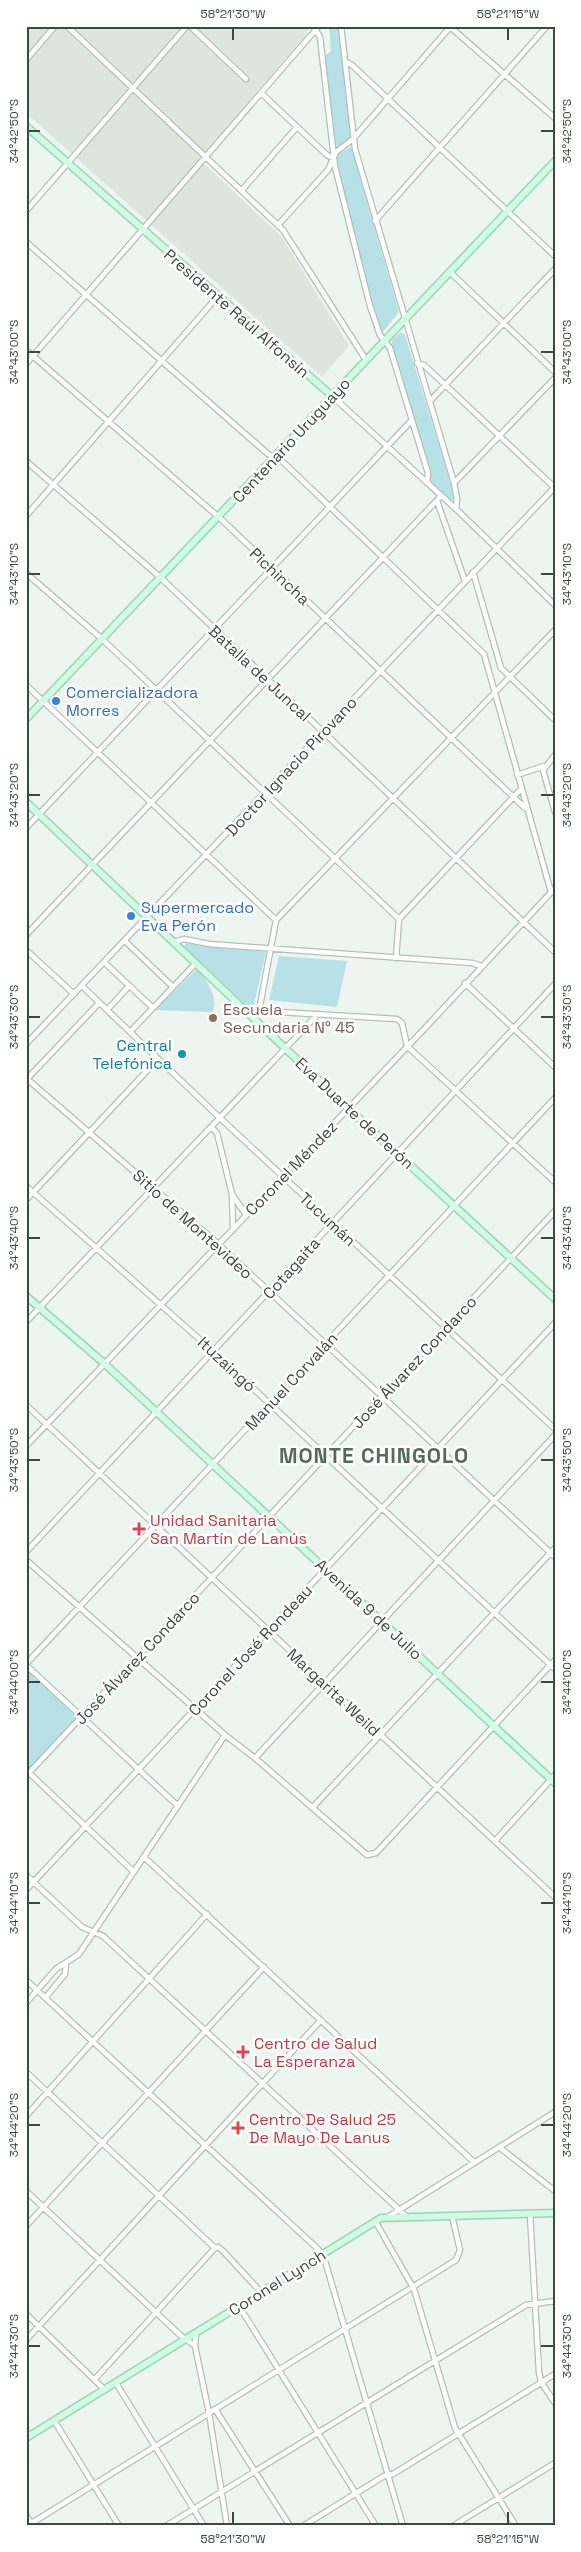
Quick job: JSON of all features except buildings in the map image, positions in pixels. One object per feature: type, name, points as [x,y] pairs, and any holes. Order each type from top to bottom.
[{"type":"main road","name":"Presidente Raúl Alfonsín","points":[[26,126],[332,396]]},
{"type":"main road","name":"Centenario Uruguayo","points":[[26,719],[555,161]]},
{"type":"main road","name":"Eva Duarte de Perón","points":[[26,802],[348,1108],[555,1298]]},
{"type":"main road","name":"Avenida 9 de Julio","points":[[26,1296],[105,1364],[493,1726],[553,1779]]},
{"type":"main road","name":"Coronel Lynch","points":[[26,2438],[55,2422],[375,2221],[388,2217],[408,2216],[555,2213]]},
{"type":"street","points":[[26,60],[55,26]]},
{"type":"street","points":[[67,26],[278,225],[366,360]]},
{"type":"street","points":[[26,211],[189,26],[246,79]]},
{"type":"street","points":[[340,26],[353,139],[404,320],[454,483],[457,499],[456,509]]},
{"type":"street","points":[[375,221],[548,26]]},
{"type":"street","points":[[26,364],[316,27],[320,37],[333,158],[356,257],[380,335],[390,348],[428,473],[426,483]]},
{"type":"street","points":[[278,225],[328,170],[338,150],[353,139],[450,27],[555,118]]},
{"type":"street","points":[[345,61],[441,148],[555,256]]},
{"type":"street","points":[[261,93],[326,155],[333,158]]},
{"type":"street","points":[[242,190],[297,127]]},
{"type":"street","points":[[26,242],[161,361],[275,457],[482,651],[486,657],[526,809],[553,890]]},
{"type":"street","points":[[430,401],[555,269]]},
{"type":"street","points":[[450,272],[555,372]]},
{"type":"street","points":[[26,516],[218,296]]},
{"type":"street","name":"Pichincha","points":[[26,350],[218,516],[526,809]]},
{"type":"street","points":[[417,363],[424,365],[555,487]]},
{"type":"street","points":[[454,483],[555,378]]},
{"type":"street","name":"Presidente Raúl Alfonsín","points":[[332,396],[388,446],[426,483],[439,499],[456,509],[555,605]]},
{"type":"street","points":[[26,828],[412,420]]},
{"type":"street","name":"Batalla de Juncal","points":[[26,461],[160,577],[555,952]]},
{"type":"street","name":"Doctor Ignacio Pirovano","points":[[26,1044],[555,487]]},
{"type":"street","points":[[26,936],[439,499],[465,581]]},
{"type":"street","points":[[473,572],[500,665],[509,677],[555,720]]},
{"type":"street","points":[[26,573],[102,639],[398,919]]},
{"type":"street","points":[[259,1010],[276,920],[555,630]]},
{"type":"street","points":[[26,685],[276,920]]},
{"type":"street","points":[[517,775],[544,768],[555,755]]},
{"type":"street","points":[[544,768],[555,812]]},
{"type":"street","points":[[396,958],[398,919],[521,789]]},
{"type":"street","name":"Coronel Méndez","points":[[26,1446],[408,1046],[553,890]]},
{"type":"street","points":[[174,942],[184,939],[209,944],[472,963],[481,966]]},
{"type":"street","points":[[124,940],[173,987]]},
{"type":"street","points":[[26,950],[74,994]]},
{"type":"street","points":[[104,962],[152,1008]]},
{"type":"street","points":[[130,1032],[196,963]]},
{"type":"street","points":[[465,983],[555,1067]]},
{"type":"street","name":"Cotagaita","points":[[26,1552],[555,984]]},
{"type":"street","name":"Tucumán","points":[[82,986],[227,1125],[555,1429]]},
{"type":"street","points":[[107,1010],[129,986]]},
{"type":"street","points":[[27,1079],[99,1003]]},
{"type":"street","points":[[245,1010],[398,1019],[402,1023],[408,1046],[555,1182]]},
{"type":"street","points":[[26,1322],[213,1129],[220,1118],[318,1014]]},
{"type":"street","points":[[26,1200],[158,1059]]},
{"type":"street","name":"Sitio de Montevideo","points":[[27,1079],[218,1244],[555,1557]]},
{"type":"street","name":"Manuel Corvalán","points":[[26,1664],[555,1098]]},
{"type":"street","points":[[213,1129],[227,1125]]},
{"type":"street","points":[[213,1129],[232,1194],[233,1228]]},
{"type":"street","name":"Ituzaingó","points":[[26,1186],[214,1351],[555,1669]]},
{"type":"street","points":[[232,1194],[246,1215]]},
{"type":"street","name":"José Álvarez Condarco","points":[[27,1773],[82,1717],[555,1211]]},
{"type":"street","name":"Coronel José Rondeau","points":[[26,1890],[555,1323]]},
{"type":"street","name":"Margarita Weild","points":[[26,1405],[380,1735],[554,1893]]},
{"type":"street","points":[[255,1758],[555,1435]]},
{"type":"street","points":[[313,1807],[555,1548]]},
{"type":"street","points":[[26,1560],[225,1735],[313,1807],[367,1855],[376,1852],[555,1660]]},
{"type":"street","points":[[26,1664],[178,1806]]},
{"type":"street","points":[[26,2004],[56,1969],[76,1957],[225,1735]]},
{"type":"street","points":[[27,1773],[134,1872]]},
{"type":"street","points":[[495,1841],[553,1779]]},
{"type":"street","points":[[144,1857],[474,2162]]},
{"type":"street","points":[[26,1875],[82,1926],[103,1936],[408,2216]]},
{"type":"street","points":[[26,2116],[206,1914]]},
{"type":"street","points":[[46,1997],[65,1974],[66,1963]]},
{"type":"street","points":[[26,2226],[264,1967]]},
{"type":"street","points":[[26,1980],[322,2254],[403,2526]]},
{"type":"street","points":[[26,2340],[265,2084],[321,2020]]},
{"type":"street","points":[[26,2072],[215,2248],[218,2247],[223,2251],[261,2292]]},
{"type":"street","points":[[388,2217],[555,2112]]},
{"type":"street","points":[[549,2115],[555,2120]]},
{"type":"street","points":[[499,2147],[555,2191]]},
{"type":"street","points":[[26,2192],[195,2346]]},
{"type":"street","points":[[530,2214],[534,2302],[541,2382],[555,2403]]},
{"type":"street","points":[[26,2515],[30,2525],[458,2257],[460,2250],[452,2216]]},
{"type":"street","points":[[375,2221],[412,2286],[458,2434],[516,2526]]},
{"type":"street","points":[[95,2379],[215,2248]]},
{"type":"street","points":[[166,2526],[318,2431],[534,2302],[555,2302]]},
{"type":"street","points":[[239,2306],[376,2526]]},
{"type":"street","points":[[26,2314],[105,2390]]},
{"type":"street","points":[[196,2333],[195,2346],[209,2413],[227,2526]]},
{"type":"street","points":[[303,2526],[555,2374]]},
{"type":"street","points":[[116,2383],[204,2526]]},
{"type":"street","points":[[215,2409],[290,2526]]},
{"type":"street","points":[[55,2422],[119,2526]]},
{"type":"street","points":[[453,2526],[555,2463]]},
{"type":"shaded area","points":[[26,26],[309,26],[305,36],[199,159],[281,236],[349,346],[322,377],[26,113]]},
{"type":"shaded area","points":[[329,26],[339,26],[351,137],[336,148],[324,57],[331,51]]},
{"type":"shaded area","points":[[351,147],[399,312],[382,333],[363,276],[335,158],[336,155]]},
{"type":"shaded area","points":[[401,332],[405,335],[454,494],[451,501],[431,483],[431,476],[392,345],[392,340]]},
{"type":"shaded area","points":[[185,943],[266,952],[253,1008],[249,1007],[185,947]]},
{"type":"shaded area","points":[[279,956],[347,961],[337,1007],[269,1000]]},
{"type":"shaded area","points":[[196,970],[201,972],[212,991],[214,1007],[212,1012],[155,1010]]},
{"type":"shaded area","points":[[26,1665],[82,1717],[29,1773],[26,1770]]},
{"type":"place","name":"Comercializadora Morres","points":[[56,701]]},
{"type":"place","name":"Supermercado Eva Perón","points":[[131,916]]},
{"type":"place","name":"Escuela Secundaria N° 45","points":[[213,1018]]},
{"type":"place","name":"Central Telefónica","points":[[182,1054]]},
{"type":"place","name":"Unidad Sanitaria San Martín de Lanús","points":[[139,1529]]},
{"type":"place","name":"Centro de Salud La Esperanza","points":[[243,2052]]},
{"type":"place","name":"Centro De Salud 25 De Mayo De Lanus","points":[[238,2128]]},
{"type":"district","name":"MONTE CHINGOLO","points":[[374,1456]]}]
